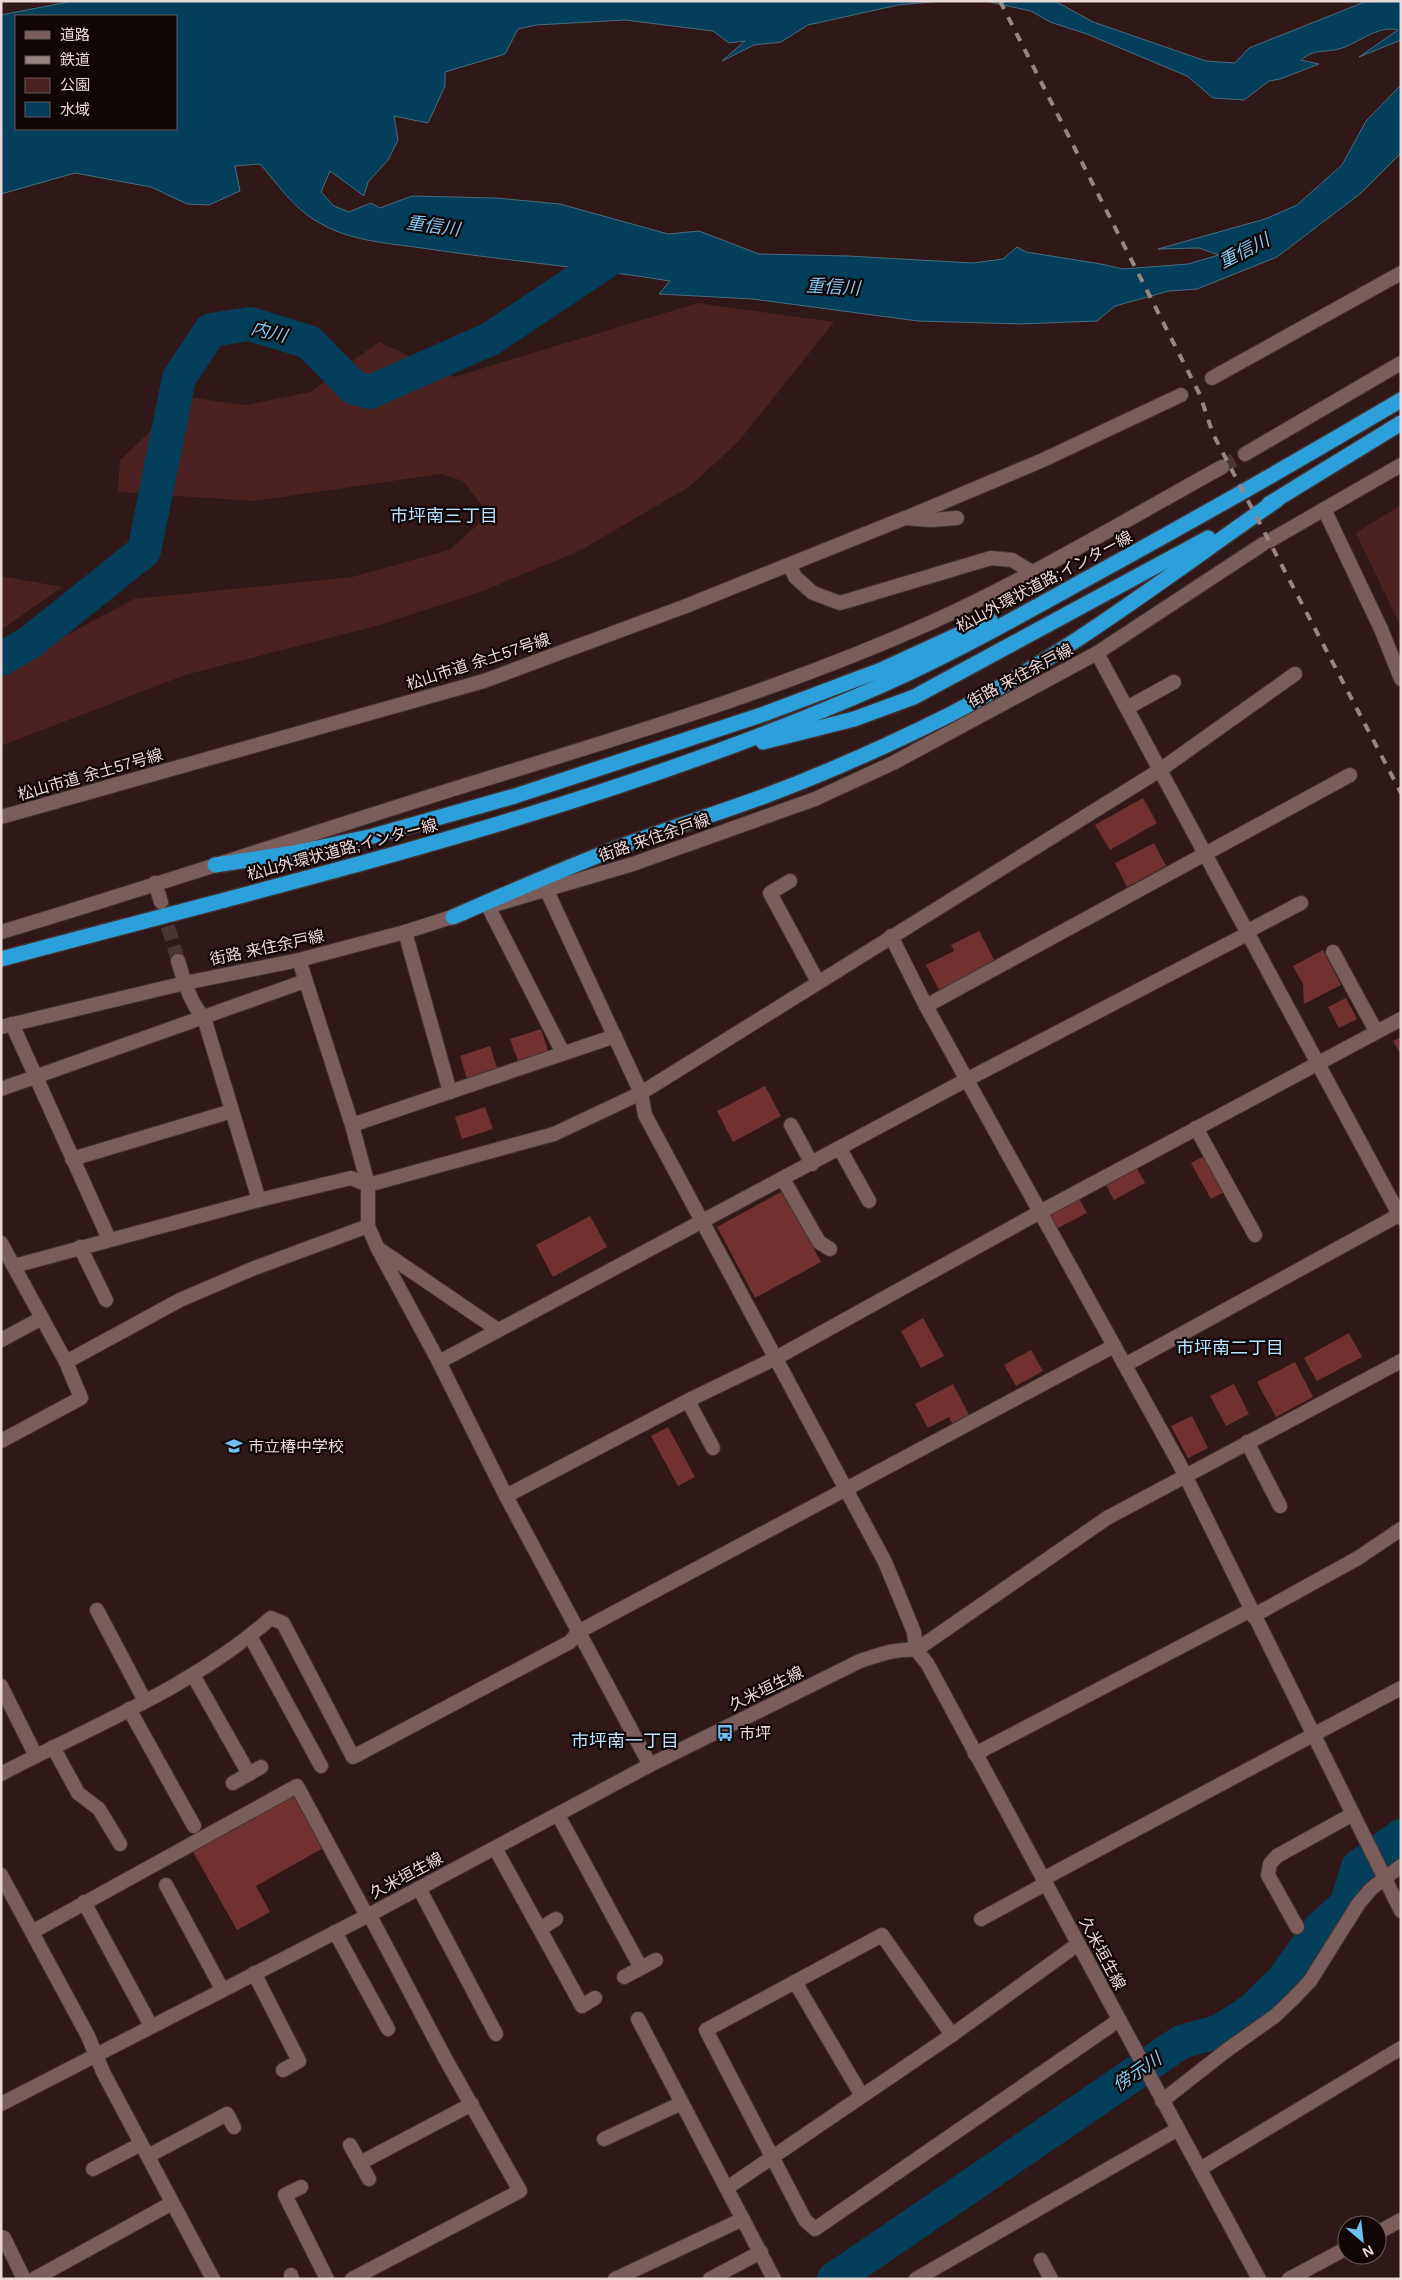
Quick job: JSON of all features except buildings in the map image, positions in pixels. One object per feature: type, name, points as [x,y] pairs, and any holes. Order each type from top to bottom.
[{"type":"highway","name":"松山外環状道路;インター線","points":[[1,959],[454,838],[689,761],[889,682],[1012,620],[1134,553],[1258,484],[1401,400]]},
{"type":"highway","name":"松山外環状道路;インター線","points":[[689,761],[854,719],[914,697],[1277,500],[1401,423]]},
{"type":"highway","points":[[453,916],[618,848],[772,793],[881,748],[950,714],[1026,673],[1277,500]]},
{"type":"highway","points":[[215,865],[294,853],[373,836],[515,796],[764,714],[881,670],[1134,553]]},
{"type":"street","points":[[1212,378],[1401,272]]},
{"type":"street","points":[[1245,454],[1401,362]]},
{"type":"street","points":[[905,518],[1043,460],[1181,396]]},
{"type":"street","name":"街路 来住余戸線","points":[[7,1026],[185,983],[299,960],[405,932],[453,916],[633,864],[815,799],[893,764],[1097,653],[1266,542],[1401,465]]},
{"type":"street","points":[[1,932],[599,746],[833,663],[933,622],[1032,572],[1222,467]]},
{"type":"street","points":[[1324,509],[1381,629],[1401,680]]},
{"type":"street","name":"松山市道 余土57号線","points":[[1,817],[484,681],[790,565],[905,518],[931,520],[956,518]]},
{"type":"street","points":[[790,565],[795,577],[813,593],[840,603],[991,558],[1012,560],[1032,572]]},
{"type":"street","points":[[1097,653],[1400,1216],[1125,1365]]},
{"type":"street","points":[[14,1266],[259,1200],[351,1178],[368,1185],[554,1134],[642,1093],[1160,770],[1295,674]]},
{"type":"street","points":[[1127,708],[1174,682]]},
{"type":"street","points":[[926,1006],[1350,775]]},
{"type":"street","points":[[790,881],[770,893],[818,982]]},
{"type":"street","points":[[155,884],[161,902]]},
{"type":"street","points":[[546,889],[642,1093],[645,1115],[885,1562],[914,1632],[916,1650],[1107,1518],[1401,1361]]},
{"type":"street","points":[[439,1362],[968,1079],[1247,933],[1300,903]]},
{"type":"street","points":[[488,906],[564,1053]]},
{"type":"street","points":[[405,932],[450,1092]]},
{"type":"street","points":[[891,936],[926,1006],[1179,1463],[1401,1911]]},
{"type":"street","points":[[1333,952],[1376,1032]]},
{"type":"street","points":[[299,960],[352,1125],[368,1185],[368,1226],[377,1247],[439,1362],[506,1496],[650,1765]]},
{"type":"street","points":[[178,961],[185,983],[198,1012],[204,1018],[259,1200]]},
{"type":"street","points":[[1,1088],[305,982]]},
{"type":"street","points":[[506,1496],[688,1401],[776,1358],[1040,1212],[1401,1018]]},
{"type":"street","points":[[7,1026],[34,1077],[109,1240]]},
{"type":"street","points":[[352,1125],[615,1036]]},
{"type":"street","points":[[72,1159],[232,1111]]},
{"type":"street","points":[[791,1125],[812,1164]]},
{"type":"street","points":[[1196,1128],[1255,1235]]},
{"type":"street","points":[[840,1149],[869,1201]]},
{"type":"street","points":[[784,1179],[819,1242],[830,1249]]},
{"type":"street","points":[[66,1362],[180,1300],[252,1269],[368,1226]]},
{"type":"street","points":[[1,1243],[66,1362],[81,1398],[1,1441]]},
{"type":"street","points":[[80,1247],[106,1300]]},
{"type":"street","points":[[377,1247],[498,1330]]},
{"type":"street","points":[[1,1340],[42,1318]]},
{"type":"street","points":[[1,1774],[193,1676],[250,1636],[271,1618],[282,1622],[353,1757],[570,1642],[578,1632],[1114,1346]]},
{"type":"street","points":[[688,1401],[713,1448]]},
{"type":"street","points":[[1247,1442],[1280,1506]]},
{"type":"street","points":[[976,1754],[1358,1558],[1387,1536],[1401,1529]]},
{"type":"street","points":[[97,1610],[145,1701]]},
{"type":"street","points":[[250,1636],[321,1766]]},
{"type":"street","name":"久米垣生線","points":[[1,2104],[368,1915],[650,1765],[860,1661],[895,1650],[916,1650],[927,1664],[1259,2279]]},
{"type":"street","points":[[193,1676],[255,1770],[233,1783]]},
{"type":"street","points":[[1,1686],[36,1756]]},
{"type":"street","points":[[981,1919],[1044,1881],[1401,1688]]},
{"type":"street","points":[[129,1709],[194,1826]]},
{"type":"street","points":[[53,1747],[78,1793],[99,1810],[120,1844]]},
{"type":"street","points":[[32,1932],[297,1786],[520,2191],[352,2279]]},
{"type":"street","points":[[1297,1928],[1268,1876],[1270,1864],[1277,1856],[1353,1814]]},
{"type":"street","points":[[558,1815],[641,1968]]},
{"type":"street","points":[[495,1848],[582,2006],[595,1998]]},
{"type":"street","points":[[1162,2101],[1227,2050],[1275,2016],[1294,1999],[1310,1981],[1359,1903],[1384,1876],[1401,1866]]},
{"type":"street","points":[[1,1875],[88,2036],[103,2072],[210,2278]]},
{"type":"street","points":[[166,1885],[222,1989]]},
{"type":"street","points":[[419,1888],[496,2034]]},
{"type":"street","points":[[84,1902],[151,2026]]},
{"type":"street","points":[[540,1929],[556,1919]]},
{"type":"street","points":[[335,1932],[388,2029]]},
{"type":"street","points":[[952,2035],[882,1935],[706,2030],[805,2220],[815,2229],[1119,2020]]},
{"type":"street","points":[[727,2188],[952,2035],[1078,1944]]},
{"type":"street","points":[[624,1976],[656,1960]]},
{"type":"street","points":[[254,1973],[299,2062],[283,2070]]},
{"type":"street","points":[[795,1982],[862,2096]]},
{"type":"street","points":[[638,2019],[774,2279]]},
{"type":"street","points":[[1200,2168],[1401,2048]]},
{"type":"street","points":[[604,2139],[682,2103]]},
{"type":"street","points":[[360,2163],[472,2104]]},
{"type":"street","points":[[93,2169],[145,2150],[227,2114],[234,2126]]},
{"type":"street","points":[[916,2279],[1178,2129]]},
{"type":"street","points":[[350,2145],[369,2179]]},
{"type":"street","points":[[301,2187],[285,2195],[327,2279]]},
{"type":"street","points":[[34,2279],[172,2202]]},
{"type":"street","points":[[615,2279],[743,2219]]},
{"type":"street","points":[[1387,2228],[1401,2220]]},
{"type":"street","points":[[1,2237],[4,2238],[24,2279]]},
{"type":"street","points":[[710,2279],[761,2252]]},
{"type":"street","points":[[1289,2279],[1337,2253]]},
{"type":"street","points":[[1041,2260],[1051,2279]]},
{"type":"green space","points":[[698,303],[834,322],[738,442],[689,487],[581,550],[483,591],[376,626],[185,675],[1,746],[1,675],[54,642],[134,599],[352,577],[449,550],[489,515],[463,481],[440,474],[255,501],[118,492],[120,460],[187,397],[246,405],[310,392],[379,342],[454,377]]},
{"type":"green space","points":[[1401,505],[1401,627],[1356,533]]},
{"type":"green space","points":[[1,576],[62,587],[1,630]]},
{"type":"water","name":"重信川","points":[[73,1],[942,1],[898,5],[808,25],[781,42],[754,45],[722,61],[745,41],[729,43],[713,31],[625,20],[536,25],[518,29],[505,54],[445,72],[445,86],[428,123],[394,116],[398,140],[388,160],[368,182],[364,196],[330,171],[321,192],[334,206],[349,212],[371,203],[380,208],[412,196],[496,198],[560,204],[668,234],[699,231],[759,254],[848,256],[973,263],[1003,259],[1017,247],[1026,252],[1123,269],[1188,264],[1219,255],[1199,248],[1158,249],[1265,219],[1297,205],[1342,165],[1366,121],[1401,85],[1401,153],[1361,193],[1277,257],[1197,289],[1169,291],[1115,306],[1097,321],[1021,324],[918,321],[753,299],[659,294],[670,281],[389,244],[350,236],[314,220],[289,198],[260,164],[235,166],[240,191],[209,205],[187,204],[151,187],[75,173],[1,194],[1,15]]},
{"type":"water","points":[[985,1],[1055,1],[1093,22],[1206,61],[1235,63],[1249,48],[1367,1],[1401,1],[1401,40],[1359,57],[1398,30],[1390,29],[1375,32],[1339,49],[1320,51],[1306,56],[1301,60],[1319,64],[1280,79],[1269,81],[1244,100],[1213,98],[1187,76],[1087,34],[1050,22],[1031,11]]},
{"type":"water","points":[[1401,1824],[1401,1852],[1371,1876],[1352,1861]]},
{"type":"waterway","name":"内川","points":[[1,659],[29,643],[144,551],[179,378],[211,330],[250,324],[309,342],[354,388],[370,392],[490,339],[622,251]]},
{"type":"waterway","name":"傍示川","points":[[834,2279],[1181,2042],[1220,2031],[1251,2011],[1283,1980],[1321,1927],[1346,1905],[1358,1867],[1401,1836]]},
{"type":"tunnel","points":[[1222,467],[1245,454]]},
{"type":"tunnel","points":[[162,906],[178,961]]},
{"type":"railway","points":[[1000,1],[1200,395],[1213,434],[1401,793]]},
{"type":"place","name":"市立椿中学校","points":[[234,1446]]},
{"type":"place","name":"市坪","points":[[725,1733]]},
{"type":"district","name":"市坪南三丁目","points":[[444,516]]},
{"type":"district","name":"市坪南二丁目","points":[[1230,1348]]},
{"type":"district","name":"市坪南一丁目","points":[[625,1741]]}]
